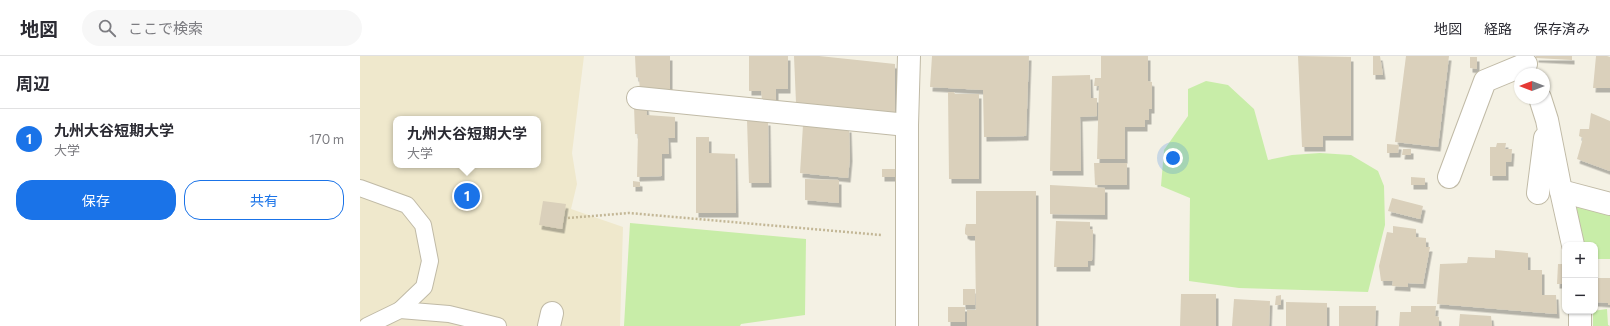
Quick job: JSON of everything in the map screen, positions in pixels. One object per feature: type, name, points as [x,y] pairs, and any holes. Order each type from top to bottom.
[{"type":"street","points":[[907,326],[907,125],[909,56]]},
{"type":"street","points":[[1449,177],[1485,81],[1526,65]]},
{"type":"street","points":[[638,98],[907,125]]},
{"type":"street","points":[[1542,104],[1547,120],[1572,242]]},
{"type":"street","points":[[1538,193],[1547,120]]},
{"type":"street","points":[[1561,191],[1610,204]]},
{"type":"street","points":[[1580,314],[1580,326]]},
{"type":"lane","points":[[360,188],[408,205],[423,225],[430,261],[424,287],[400,310],[366,326]]},
{"type":"lane","points":[[400,310],[449,314],[498,326]]},
{"type":"path","points":[[568,218],[629,213],[908,237]]},
{"type":"shaded area","points":[[360,56],[584,56],[572,153],[577,184],[571,209],[623,227],[620,326],[360,326]]},
{"type":"green space","points":[[1206,81],[1228,85],[1254,109],[1268,160],[1292,155],[1320,153],[1351,155],[1378,171],[1384,186],[1385,225],[1368,292],[1239,288],[1189,281],[1190,198],[1161,186],[1164,150],[1188,116],[1188,89]]},
{"type":"green space","points":[[1574,205],[1610,210],[1610,259],[1598,259],[1598,242],[1582,242]]},
{"type":"green space","points":[[630,223],[806,239],[805,315],[741,324],[740,326],[624,326]]},
{"type":"green space","points":[[1607,309],[1608,325],[1610,326],[1593,326],[1593,314],[1598,314],[1598,310]]},
{"type":"building","points":[[635,56],[670,56],[670,89],[640,90],[639,78],[636,77]]},
{"type":"building","points":[[749,56],[788,56],[788,89],[776,89],[776,100],[762,100],[761,91],[749,91]]},
{"type":"building","points":[[794,56],[819,56],[895,64],[895,112],[796,103]]},
{"type":"building","points":[[932,56],[1029,56],[1026,136],[984,137],[983,90],[930,87]]},
{"type":"building","points":[[1101,56],[1148,56],[1148,81],[1152,82],[1152,109],[1149,109],[1149,120],[1145,120],[1145,127],[1125,127],[1125,159],[1097,159],[1099,86],[1094,86],[1095,78],[1101,78]]},
{"type":"building","points":[[1298,56],[1351,57],[1351,136],[1323,136],[1323,147],[1302,147]]},
{"type":"building","points":[[1373,56],[1380,56],[1383,75],[1373,75]]},
{"type":"building","points":[[1406,56],[1449,56],[1438,147],[1395,142]]},
{"type":"building","points":[[1536,56],[1572,56],[1572,60],[1536,58]]},
{"type":"building","points":[[1596,56],[1610,57],[1610,88],[1593,88]]},
{"type":"building","points":[[1470,57],[1477,57],[1477,69],[1470,68]]},
{"type":"building","points":[[1090,75],[1091,98],[1097,98],[1097,116],[1080,117],[1081,171],[1050,171],[1052,76]]},
{"type":"building","points":[[948,92],[954,92],[955,94],[979,94],[979,179],[949,179]]},
{"type":"building","points":[[646,105],[647,115],[675,117],[675,138],[668,138],[669,154],[662,154],[662,176],[637,177],[638,134],[635,134],[634,106]]},
{"type":"building","points":[[1591,113],[1610,121],[1610,171],[1577,159],[1583,138],[1579,136],[1580,129],[1589,129]]},
{"type":"building","points":[[747,120],[768,121],[769,183],[749,183]]},
{"type":"building","points":[[803,125],[849,128],[850,157],[848,178],[800,173]]},
{"type":"building","points":[[696,137],[709,137],[709,153],[735,154],[736,213],[696,213]]},
{"type":"building","points":[[1497,143],[1506,143],[1505,149],[1512,149],[1511,162],[1506,162],[1506,176],[1490,176],[1490,147],[1496,147]]},
{"type":"building","points":[[1387,144],[1399,145],[1398,153],[1387,153]]},
{"type":"building","points":[[1403,149],[1411,149],[1411,155],[1402,155]]},
{"type":"building","points":[[1094,163],[1127,163],[1127,185],[1095,185]]},
{"type":"building","points":[[882,169],[899,169],[899,177],[882,177]]},
{"type":"building","points":[[1411,177],[1425,178],[1425,185],[1411,185]]},
{"type":"building","points":[[805,179],[839,180],[839,203],[805,200]]},
{"type":"building","points":[[633,181],[640,182],[640,187],[633,187]]},
{"type":"building","points":[[1050,185],[1105,188],[1105,215],[1050,214]]},
{"type":"building","points":[[976,191],[1036,191],[1036,326],[967,326],[967,310],[976,310],[975,236],[968,236],[965,234],[965,229],[966,224],[976,224]]},
{"type":"building","points":[[1392,198],[1423,206],[1420,219],[1388,211]]},
{"type":"building","points":[[543,201],[566,204],[562,229],[539,225]]},
{"type":"building","points":[[1056,221],[1090,222],[1090,229],[1093,230],[1092,261],[1088,261],[1088,267],[1054,267]]},
{"type":"building","points":[[1393,226],[1416,229],[1416,237],[1426,238],[1426,247],[1430,247],[1423,284],[1408,283],[1408,287],[1392,286],[1393,281],[1381,281],[1379,266],[1387,232],[1393,233]]},
{"type":"building","points":[[1495,250],[1528,253],[1528,270],[1542,270],[1542,295],[1556,295],[1557,314],[1437,304],[1440,264],[1467,263],[1468,257],[1495,258]]},
{"type":"building","points":[[1558,264],[1562,264],[1562,284],[1557,284]]},
{"type":"building","points":[[1598,278],[1610,278],[1610,305],[1608,305],[1608,303],[1598,302]]},
{"type":"building","points":[[963,289],[975,289],[975,305],[963,305]]},
{"type":"building","points":[[1181,294],[1216,294],[1216,326],[1180,326]]},
{"type":"building","points":[[1281,295],[1281,305],[1275,305],[1276,296]]},
{"type":"building","points":[[1234,299],[1270,301],[1269,326],[1232,326]]},
{"type":"building","points":[[1286,302],[1327,303],[1327,326],[1286,326]]},
{"type":"building","points":[[1339,306],[1376,306],[1375,326],[1339,326]]},
{"type":"building","points":[[1411,306],[1436,306],[1435,316],[1439,317],[1439,326],[1399,326],[1400,312],[1411,312]]},
{"type":"building","points":[[948,307],[965,307],[965,322],[948,322]]},
{"type":"building","points":[[1460,314],[1491,316],[1492,326],[1459,326]]},
{"type":"place","name":"九州大谷短期大学","points":[[467,196]]}]
